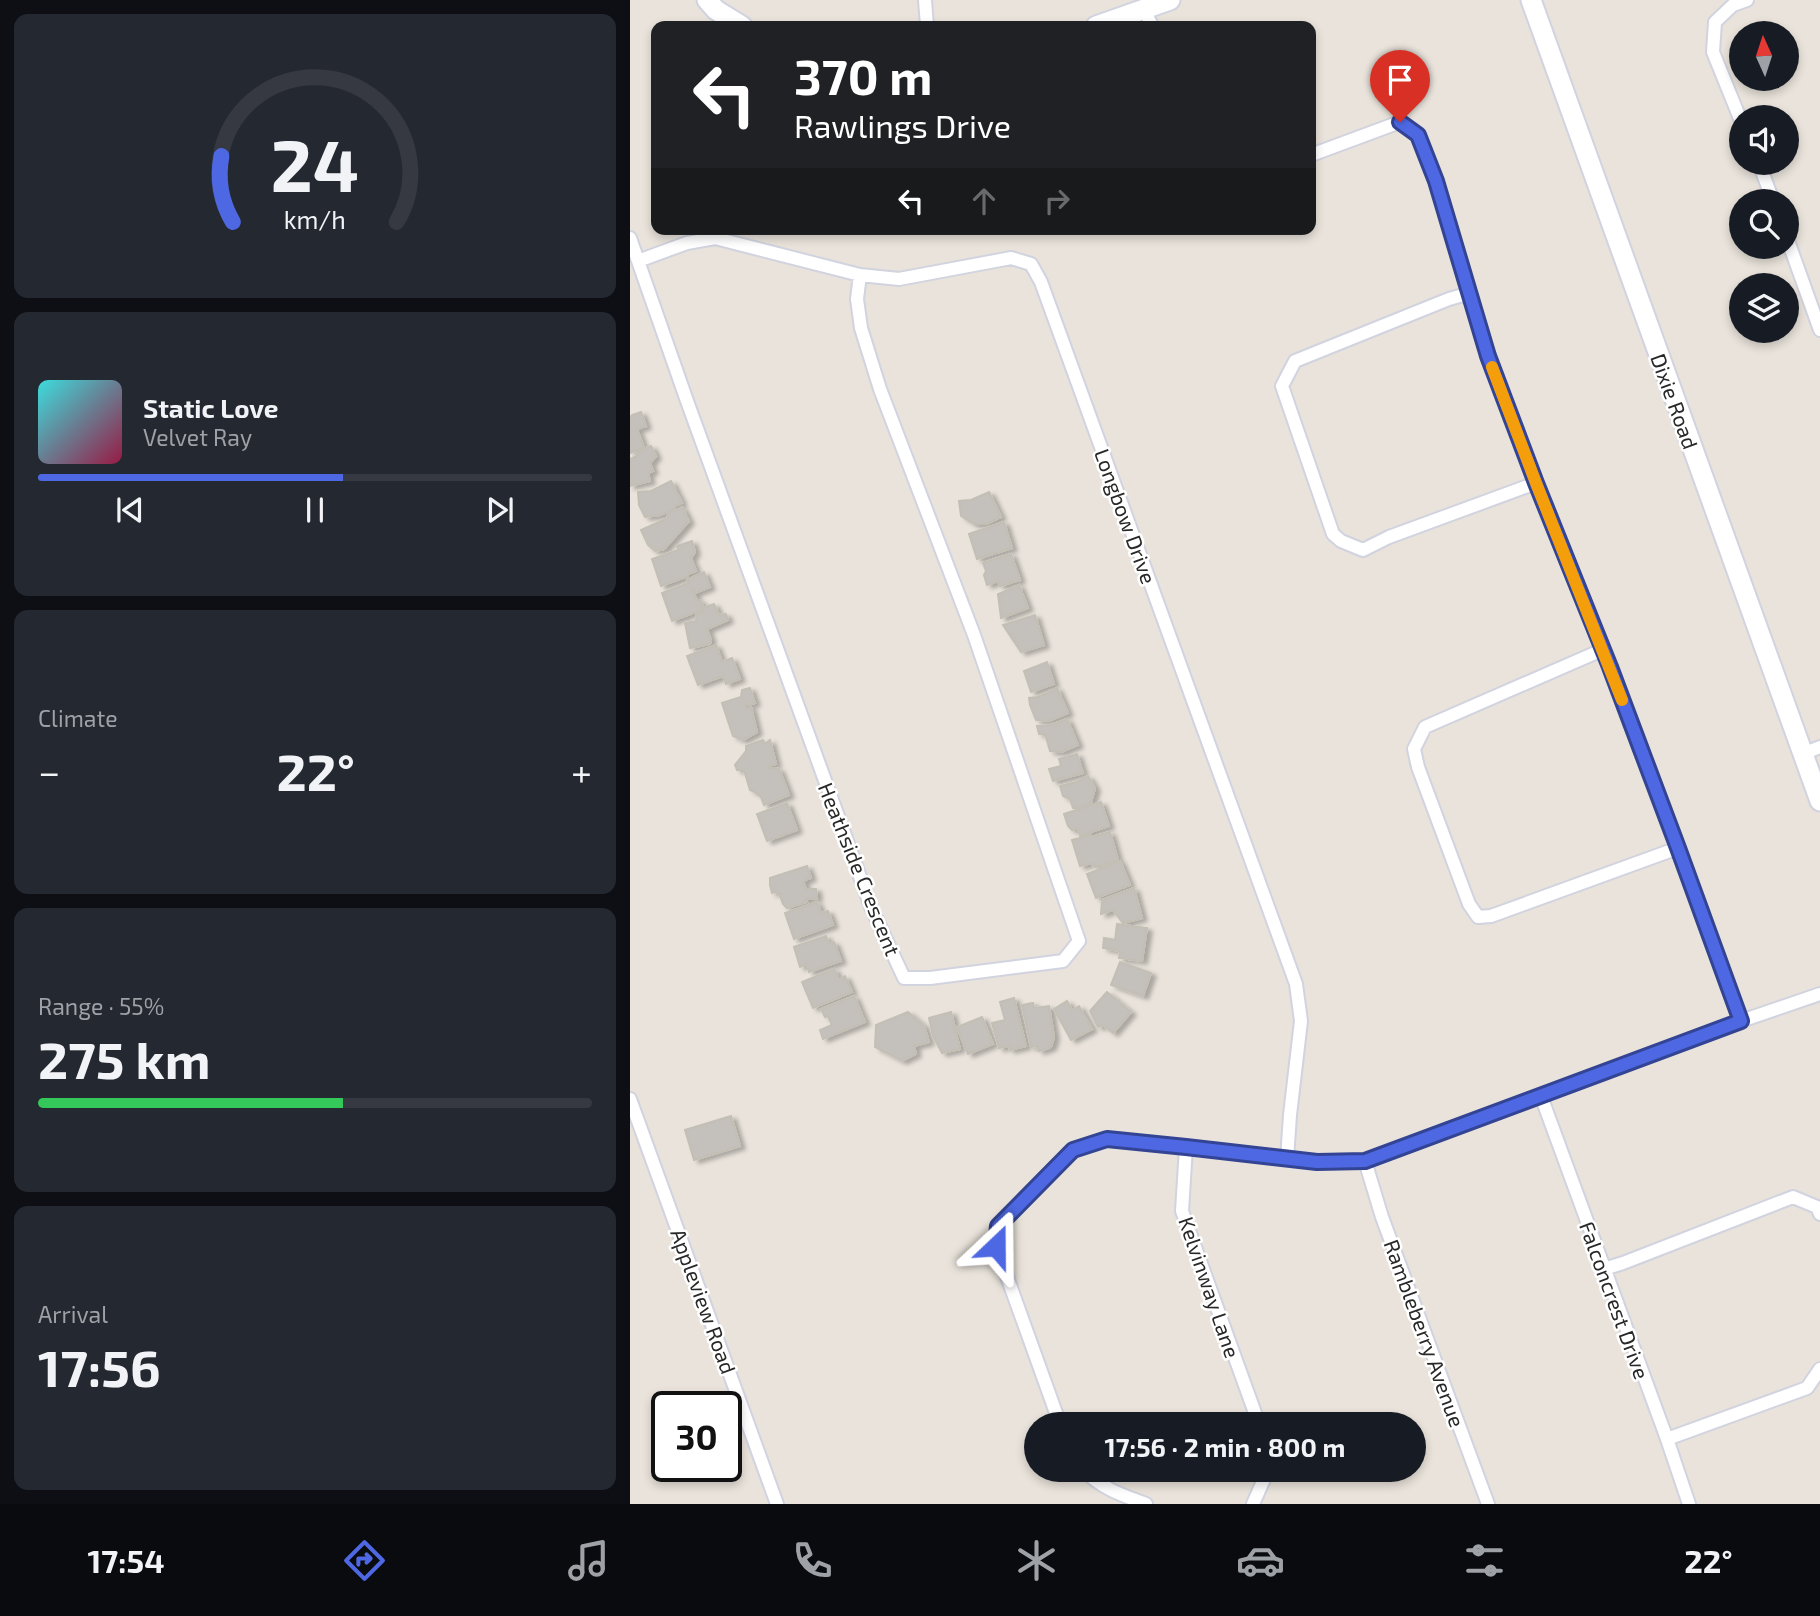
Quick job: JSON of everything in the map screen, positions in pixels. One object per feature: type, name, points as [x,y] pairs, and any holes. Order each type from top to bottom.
[{"type":"street","points":[[707,0],[716,10],[734,21]]},
{"type":"street","points":[[925,0],[927,21]]},
{"type":"street","points":[[1128,21],[1148,18],[1170,0]]},
{"type":"street","name":"Dixie Road","points":[[1531,0],[1811,751],[1820,801]]},
{"type":"street","points":[[1735,105],[1713,52],[1715,22],[1733,5],[1747,0]]},
{"type":"street","points":[[1316,153],[1400,122],[1418,135],[1436,181],[1488,356],[1678,848],[1741,1021]]},
{"type":"street","name":"Heathside Crescent","points":[[630,238],[871,907],[904,978],[930,978],[1063,961],[1079,941],[974,635],[880,389],[861,328],[857,299],[860,275]]},
{"type":"street","name":"Longbow Drive","points":[[638,261],[687,243],[715,238],[860,275],[899,279],[1011,258],[1031,264],[1041,282],[1296,984],[1301,1021],[1287,1159]]},
{"type":"street","points":[[1795,259],[1820,330]]},
{"type":"street","points":[[1470,293],[1295,361],[1282,386],[1333,534],[1341,541],[1363,550],[1389,537],[1536,483]]},
{"type":"street","points":[[1602,650],[1425,727],[1419,738],[1414,749],[1418,767],[1469,904],[1478,917],[1491,916],[1678,848]]},
{"type":"street","points":[[1056,1412],[996,1246],[998,1226],[1073,1150],[1107,1139],[1317,1162],[1365,1161],[1820,994]]},
{"type":"street","name":"Falconcrest Drive","points":[[1541,1096],[1689,1504]]},
{"type":"street","name":"Appleview Road","points":[[630,1099],[777,1504]]},
{"type":"street","name":"Kelvinway Lane","points":[[1186,1147],[1182,1211],[1255,1412]]},
{"type":"street","name":"Rambleberry Avenue","points":[[1365,1161],[1382,1217],[1488,1504]]},
{"type":"street","points":[[1604,1269],[1793,1197],[1817,1207],[1820,1214]]},
{"type":"street","points":[[1667,1439],[1807,1388],[1820,1369]]},
{"type":"street","points":[[1097,1482],[1146,1504]]},
{"type":"street","points":[[1253,1504],[1263,1482]]},
{"type":"building","points":[[641,412],[646,426],[637,429],[644,448],[630,453],[630,418]]},
{"type":"building","points":[[651,446],[656,456],[650,463],[653,471],[648,473],[650,481],[630,486],[630,459]]},
{"type":"building","points":[[671,481],[682,503],[660,515],[645,517],[639,505],[638,492],[651,491]]},
{"type":"building","points":[[989,492],[1001,517],[986,524],[974,524],[961,516],[959,501],[971,500]]},
{"type":"building","points":[[682,507],[689,521],[664,549],[655,551],[648,545],[641,530],[668,518],[667,514]]},
{"type":"building","points":[[1004,522],[1012,548],[977,559],[969,534]]},
{"type":"building","points":[[692,541],[695,552],[691,558],[696,571],[661,586],[652,559],[678,550],[677,546]]},
{"type":"building","points":[[1011,554],[1020,580],[1000,586],[998,581],[987,585],[983,563]]},
{"type":"building","points":[[704,572],[710,587],[695,593],[692,590],[697,600],[703,604],[701,610],[672,621],[662,593],[688,583],[687,580]]},
{"type":"building","points":[[1019,585],[1028,608],[1001,618],[998,594]]},
{"type":"building","points":[[714,604],[719,615],[726,614],[728,620],[707,629],[710,644],[690,648],[685,623],[696,621],[697,614]]},
{"type":"building","points":[[1035,615],[1044,645],[1021,652],[1003,625]]},
{"type":"building","points":[[716,645],[722,662],[732,658],[740,679],[726,684],[723,676],[698,685],[687,656]]},
{"type":"building","points":[[1047,662],[1054,684],[1031,692],[1024,671]]},
{"type":"building","points":[[750,688],[755,703],[746,705],[746,709],[751,707],[757,732],[743,740],[733,736],[722,703],[741,697],[742,690]]},
{"type":"building","points":[[1057,688],[1068,713],[1049,721],[1036,720],[1029,698]]},
{"type":"building","points":[[1067,719],[1078,745],[1061,752],[1050,751],[1045,734],[1039,734],[1037,726],[1051,725]]},
{"type":"building","points":[[763,740],[765,744],[770,740],[776,764],[768,766],[779,769],[789,795],[764,805],[761,797],[750,790],[744,770],[737,770],[735,765],[746,751],[746,746]]},
{"type":"building","points":[[1077,754],[1083,773],[1053,781],[1049,769],[1061,766],[1059,759]]},
{"type":"building","points":[[1088,776],[1095,788],[1091,803],[1081,808],[1073,808],[1070,799],[1063,796],[1060,786]]},
{"type":"building","points":[[1101,802],[1109,826],[1080,836],[1078,828],[1072,830],[1068,826],[1064,814]]},
{"type":"building","points":[[787,803],[797,830],[767,841],[757,814]]},
{"type":"building","points":[[1110,832],[1118,860],[1095,867],[1091,863],[1080,866],[1072,840]]},
{"type":"building","points":[[1120,861],[1130,885],[1096,898],[1087,874]]},
{"type":"building","points":[[807,866],[811,878],[803,881],[806,889],[816,889],[817,898],[805,899],[807,902],[787,908],[778,891],[772,893],[770,878]]},
{"type":"building","points":[[1134,888],[1142,918],[1123,923],[1113,910],[1101,914],[1102,900]]},
{"type":"building","points":[[817,902],[821,913],[828,911],[833,925],[794,939],[785,913]]},
{"type":"building","points":[[1117,924],[1147,928],[1142,961],[1119,958],[1120,951],[1103,948],[1104,938],[1115,940]]},
{"type":"building","points":[[826,936],[829,944],[834,942],[841,961],[809,972],[807,964],[800,967],[794,947]]},
{"type":"building","points":[[1120,962],[1151,973],[1143,996],[1111,985]]},
{"type":"building","points":[[834,969],[839,979],[845,976],[852,992],[813,1008],[802,982]]},
{"type":"building","points":[[1107,992],[1131,1012],[1113,1033],[1103,1025],[1098,1027],[1090,1011]]},
{"type":"building","points":[[854,996],[865,1022],[823,1039],[820,1030],[832,1025],[821,1009]]},
{"type":"building","points":[[1014,998],[1026,1046],[1010,1050],[1009,1046],[999,1048],[992,1023],[1005,1020],[1000,1002]]},
{"type":"building","points":[[1067,1001],[1072,1010],[1079,1006],[1092,1029],[1071,1040],[1054,1009]]},
{"type":"building","points":[[1033,1003],[1034,1008],[1049,1006],[1054,1037],[1051,1047],[1039,1051],[1037,1046],[1031,1047],[1022,1005]]},
{"type":"building","points":[[908,1012],[924,1026],[929,1042],[914,1046],[916,1054],[902,1061],[875,1047],[876,1025]]},
{"type":"building","points":[[951,1012],[960,1049],[942,1053],[933,1036],[929,1018]]},
{"type":"building","points":[[982,1017],[993,1044],[968,1054],[957,1027]]},
{"type":"building","points":[[731,1116],[740,1146],[694,1160],[685,1130]]},
{"type":"slow traffic","points":[[1492,367],[1622,700]]},
{"type":"route","points":[[996,1246],[998,1226],[1073,1150],[1107,1139],[1317,1162],[1365,1161],[1741,1021],[1610,667],[1488,356],[1436,181],[1418,135],[1400,122]]}]
